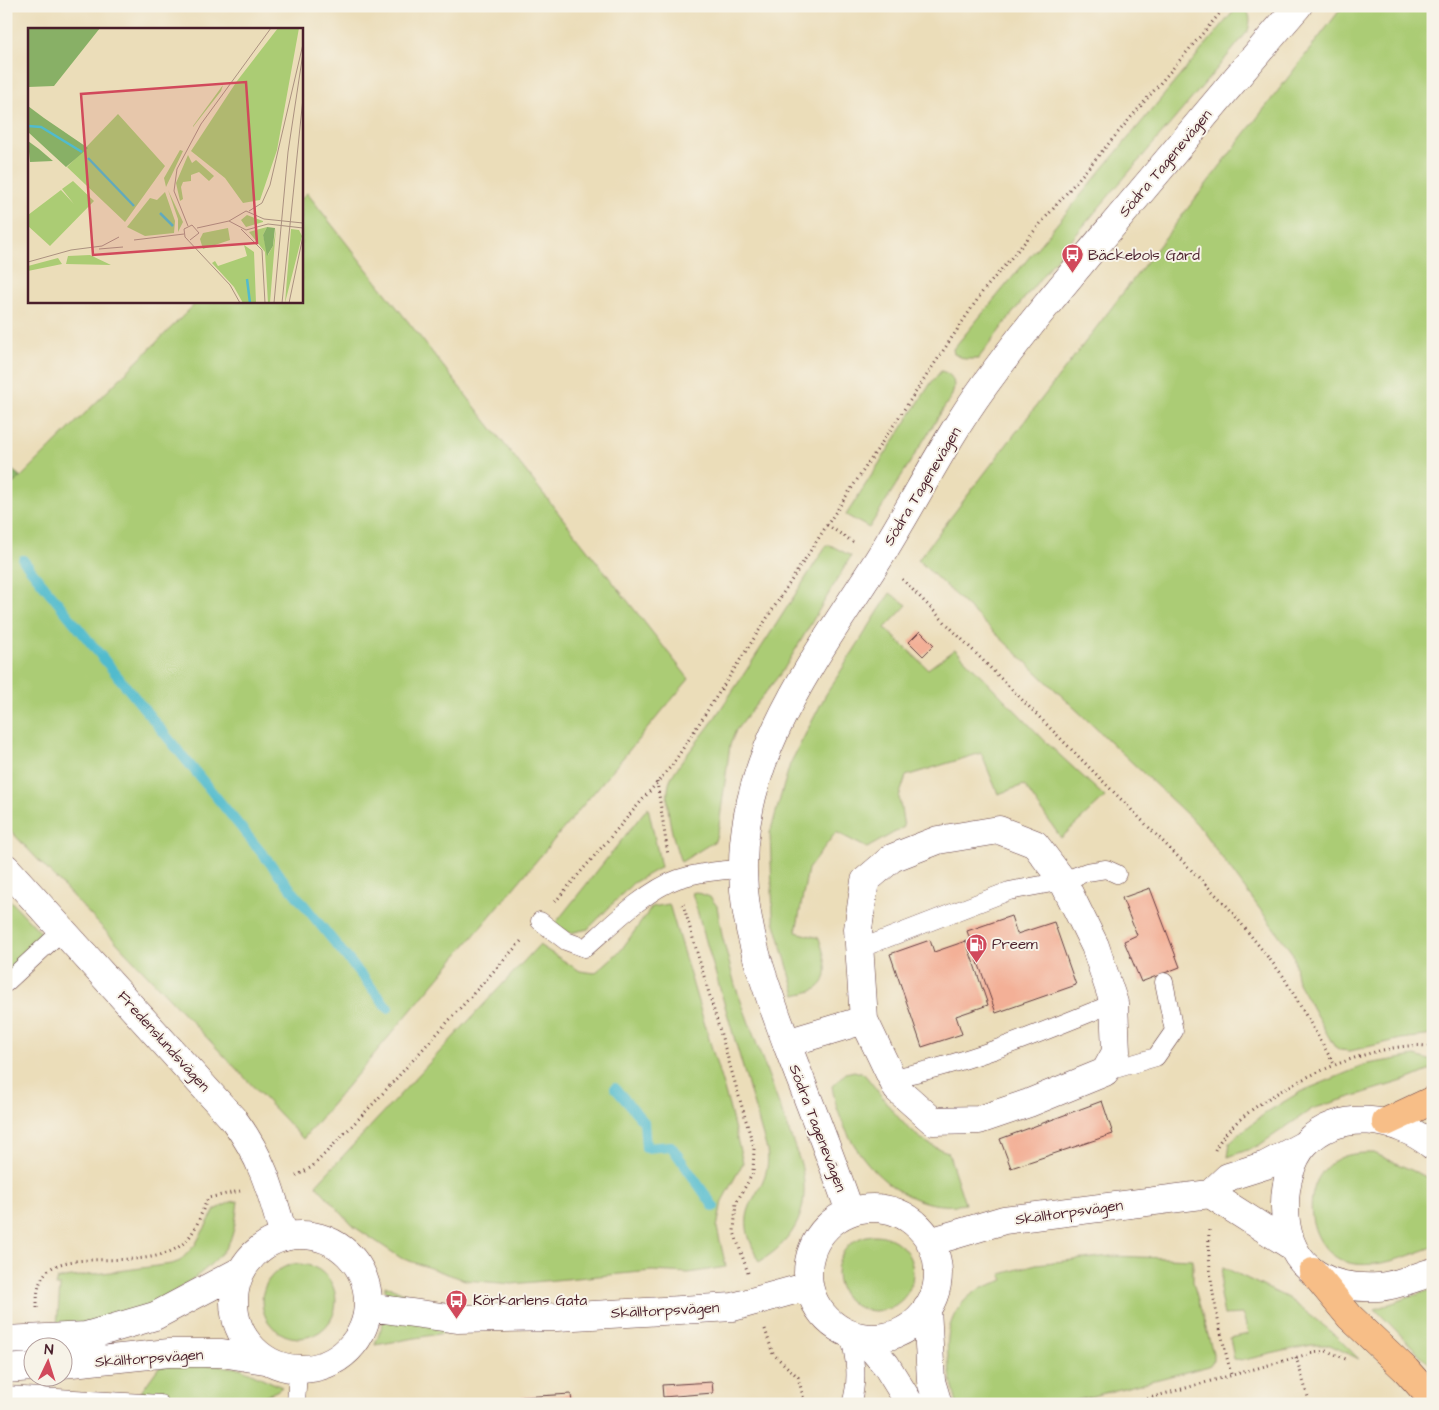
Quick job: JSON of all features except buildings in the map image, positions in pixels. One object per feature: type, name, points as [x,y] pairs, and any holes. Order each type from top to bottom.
[{"type":"highway","points":[[1386,1122],[1433,1100]]},
{"type":"highway","points":[[1313,1272],[1350,1317],[1406,1370],[1433,1400]]},
{"type":"street","name":"Södra Tagenevägen","points":[[850,1212],[787,1043],[766,993],[753,950],[744,902],[745,833],[752,793],[766,752],[808,670],[977,397],[1025,332],[1298,6]]},
{"type":"street","points":[[999,830],[1035,844],[1062,881],[1095,946],[1114,1004],[1116,1052],[1105,1072],[1029,1103],[979,1120],[933,1121],[897,1089],[864,1020],[859,949],[858,929],[866,881],[892,858],[938,840],[999,830]]},
{"type":"street","name":"Fredenslundsvägen","points":[[6,868],[64,929],[234,1120],[251,1142],[264,1168],[284,1237]]},
{"type":"street","name":"Södra Tagenevägen","points":[[787,1043],[864,1020]]},
{"type":"street","points":[[1290,1246],[1210,1194],[1228,1177],[1266,1165],[1338,1124],[1362,1119],[1386,1122],[1433,1146]]},
{"type":"street","points":[[1304,1145],[1289,1172],[1285,1196],[1284,1222],[1290,1246],[1297,1257],[1313,1272],[1334,1282],[1356,1286],[1379,1287],[1433,1272]]},
{"type":"street","name":"Skälltorpsvägen","points":[[930,1242],[1004,1220],[1210,1194]]},
{"type":"street","points":[[872,1208],[895,1211],[916,1224],[930,1242],[935,1252],[938,1275],[933,1298],[927,1308],[910,1326],[899,1332],[874,1338],[856,1335],[838,1328],[819,1310],[809,1286],[808,1263],[816,1241],[830,1224],[850,1212],[872,1208]]},
{"type":"street","name":"Skälltorpsvägen","points":[[72,1363],[169,1353],[222,1353],[266,1360],[286,1368],[298,1370],[323,1366],[346,1353],[362,1332],[368,1307],[368,1294],[362,1275],[343,1250],[320,1238],[295,1234],[284,1237],[254,1253],[240,1271],[234,1292],[237,1326],[248,1345],[266,1360]]},
{"type":"street","name":"Skälltorpsvägen","points":[[6,1340],[86,1336],[155,1316],[240,1271]]},
{"type":"street","name":"Skälltorpsvägen","points":[[368,1307],[467,1318],[556,1316],[733,1307],[809,1286]]},
{"type":"street","points":[[927,1308],[932,1381],[938,1404]]},
{"type":"street","points":[[856,1335],[886,1365],[910,1404]]},
{"type":"street","points":[[6,1369],[22,1368]]},
{"type":"lane","points":[[540,922],[566,941],[585,948],[651,893],[676,880],[711,870],[743,869]]},
{"type":"lane","points":[[859,949],[1009,892],[1062,881],[1087,872],[1106,869],[1117,874]]},
{"type":"lane","points":[[6,983],[64,929]]},
{"type":"lane","points":[[1105,1072],[1156,1057],[1174,1031],[1164,982]]},
{"type":"lane","points":[[892,1078],[914,1074],[985,1052],[1114,1004]]},
{"type":"lane","points":[[851,1404],[856,1390],[856,1335]]},
{"type":"lane","points":[[294,1402],[298,1370]]},
{"type":"lane","points":[[6,1395],[160,1404]]},
{"type":"path","points":[[37,1311],[38,1287],[44,1274],[58,1264],[118,1258],[150,1259],[170,1252],[190,1237],[208,1198],[269,1186],[299,1175],[312,1167],[540,922],[673,764],[827,525],[983,291],[1226,6]]},
{"type":"path","points":[[827,525],[878,559],[907,583],[1228,907],[1282,976],[1334,1064],[1385,1049],[1408,1046],[1433,1047]]},
{"type":"path","points":[[657,782],[668,856],[754,1148],[753,1173],[736,1204],[734,1232],[758,1300],[773,1354],[798,1377],[805,1404]]},
{"type":"path","points":[[1128,1404],[1326,1351],[1352,1363]]},
{"type":"path","points":[[1296,1358],[1308,1397],[1306,1404]]},
{"type":"green space","points":[[1238,6],[1243,6],[1249,15],[1248,31],[1043,275],[978,359],[965,359],[954,354],[953,349]]},
{"type":"green space","points":[[1343,6],[1433,6],[1433,1035],[1401,1039],[1350,1051],[1340,1050],[1334,1046],[1298,983],[1293,954],[1197,824],[918,560]]},
{"type":"green space","points":[[307,193],[689,679],[303,1139],[6,826],[6,489],[21,477],[197,302],[302,302],[302,198]]},
{"type":"green space","points":[[941,371],[949,374],[953,380],[952,395],[869,528],[846,515],[931,383]]},
{"type":"green space","points":[[6,465],[21,477],[6,489]]},
{"type":"green space","points":[[830,545],[851,556],[784,669],[736,730],[730,745],[719,826],[715,841],[681,862],[672,833],[668,810],[670,780],[676,769],[725,703],[826,546]]},
{"type":"green space","points":[[890,593],[907,605],[885,628],[928,669],[955,649],[1049,745],[1105,797],[1061,838],[1024,785],[998,794],[981,753],[906,776],[899,797],[904,827],[867,848],[836,832],[808,869],[796,932],[819,938],[826,970],[823,982],[817,989],[796,995],[773,917],[770,833],[790,764],[825,696]]},
{"type":"green space","points":[[648,807],[661,867],[633,883],[588,929],[570,933],[554,925]]},
{"type":"green space","points":[[696,892],[710,897],[717,906],[722,935],[735,985],[801,1164],[804,1180],[802,1208],[792,1232],[772,1253],[759,1262],[749,1237],[747,1217],[749,1208],[766,1173],[768,1162],[767,1150],[692,893]]},
{"type":"green space","points":[[6,896],[47,939],[6,975]]},
{"type":"green space","points":[[669,904],[729,1106],[743,1163],[722,1201],[717,1228],[726,1267],[689,1273],[652,1271],[512,1284],[465,1280],[401,1258],[353,1226],[316,1185],[539,945],[580,971],[595,973],[621,950],[652,907]]},
{"type":"green space","points":[[1415,1056],[1433,1061],[1433,1069],[1409,1079],[1312,1109],[1258,1146],[1228,1157],[1230,1142],[1267,1112],[1300,1092],[1368,1064]]},
{"type":"green space","points":[[854,1071],[864,1074],[894,1113],[913,1132],[935,1147],[948,1152],[965,1204],[940,1205],[916,1199],[895,1188],[876,1172],[860,1153],[847,1132],[837,1109],[832,1086],[846,1073]]},
{"type":"green space","points":[[1374,1153],[1433,1180],[1433,1247],[1385,1262],[1365,1265],[1355,1264],[1338,1259],[1325,1248],[1316,1233],[1312,1216],[1312,1199],[1316,1182],[1326,1168],[1344,1156]]},
{"type":"green space","points":[[238,1201],[236,1219],[227,1246],[204,1270],[189,1281],[155,1302],[122,1316],[101,1321],[57,1326],[60,1286],[55,1286],[57,1279],[172,1264],[180,1261],[195,1245],[215,1210],[231,1202]]},
{"type":"green space","points":[[883,1235],[896,1241],[907,1252],[913,1265],[911,1288],[896,1305],[883,1311],[867,1311],[854,1305],[839,1288],[837,1265],[843,1252],[860,1237]]},
{"type":"green space","points":[[1111,1256],[1193,1259],[1193,1282],[1213,1353],[1213,1361],[1209,1366],[1062,1404],[957,1404],[950,1373],[948,1342],[950,1327],[955,1313],[964,1301],[978,1290],[1004,1280],[1001,1274],[1036,1264]]},
{"type":"green space","points":[[299,1264],[320,1270],[330,1280],[336,1301],[330,1322],[320,1332],[299,1338],[278,1332],[268,1322],[262,1301],[268,1280],[278,1270]]},
{"type":"green space","points":[[1223,1267],[1288,1298],[1332,1332],[1359,1359],[1330,1345],[1311,1345],[1244,1360],[1234,1359],[1230,1338],[1248,1334],[1243,1314],[1224,1315],[1220,1295]]},
{"type":"green space","points":[[385,1285],[433,1305],[502,1323],[375,1345],[386,1315]]},
{"type":"green space","points":[[1433,1289],[1433,1368],[1375,1309]]},
{"type":"green space","points":[[187,1363],[240,1368],[282,1387],[271,1394],[235,1399],[193,1398],[141,1392],[159,1367]]},
{"type":"waterway","points":[[23,560],[388,1008]]},
{"type":"waterway","points":[[615,1088],[644,1122],[646,1148],[671,1146],[714,1207]]},
{"type":"place","name":"Bäckebols Gård","points":[[1072,274]]},
{"type":"place","name":"Preem","points":[[976,963]]},
{"type":"place","name":"Körkarlens Gata","points":[[457,1319]]}]
